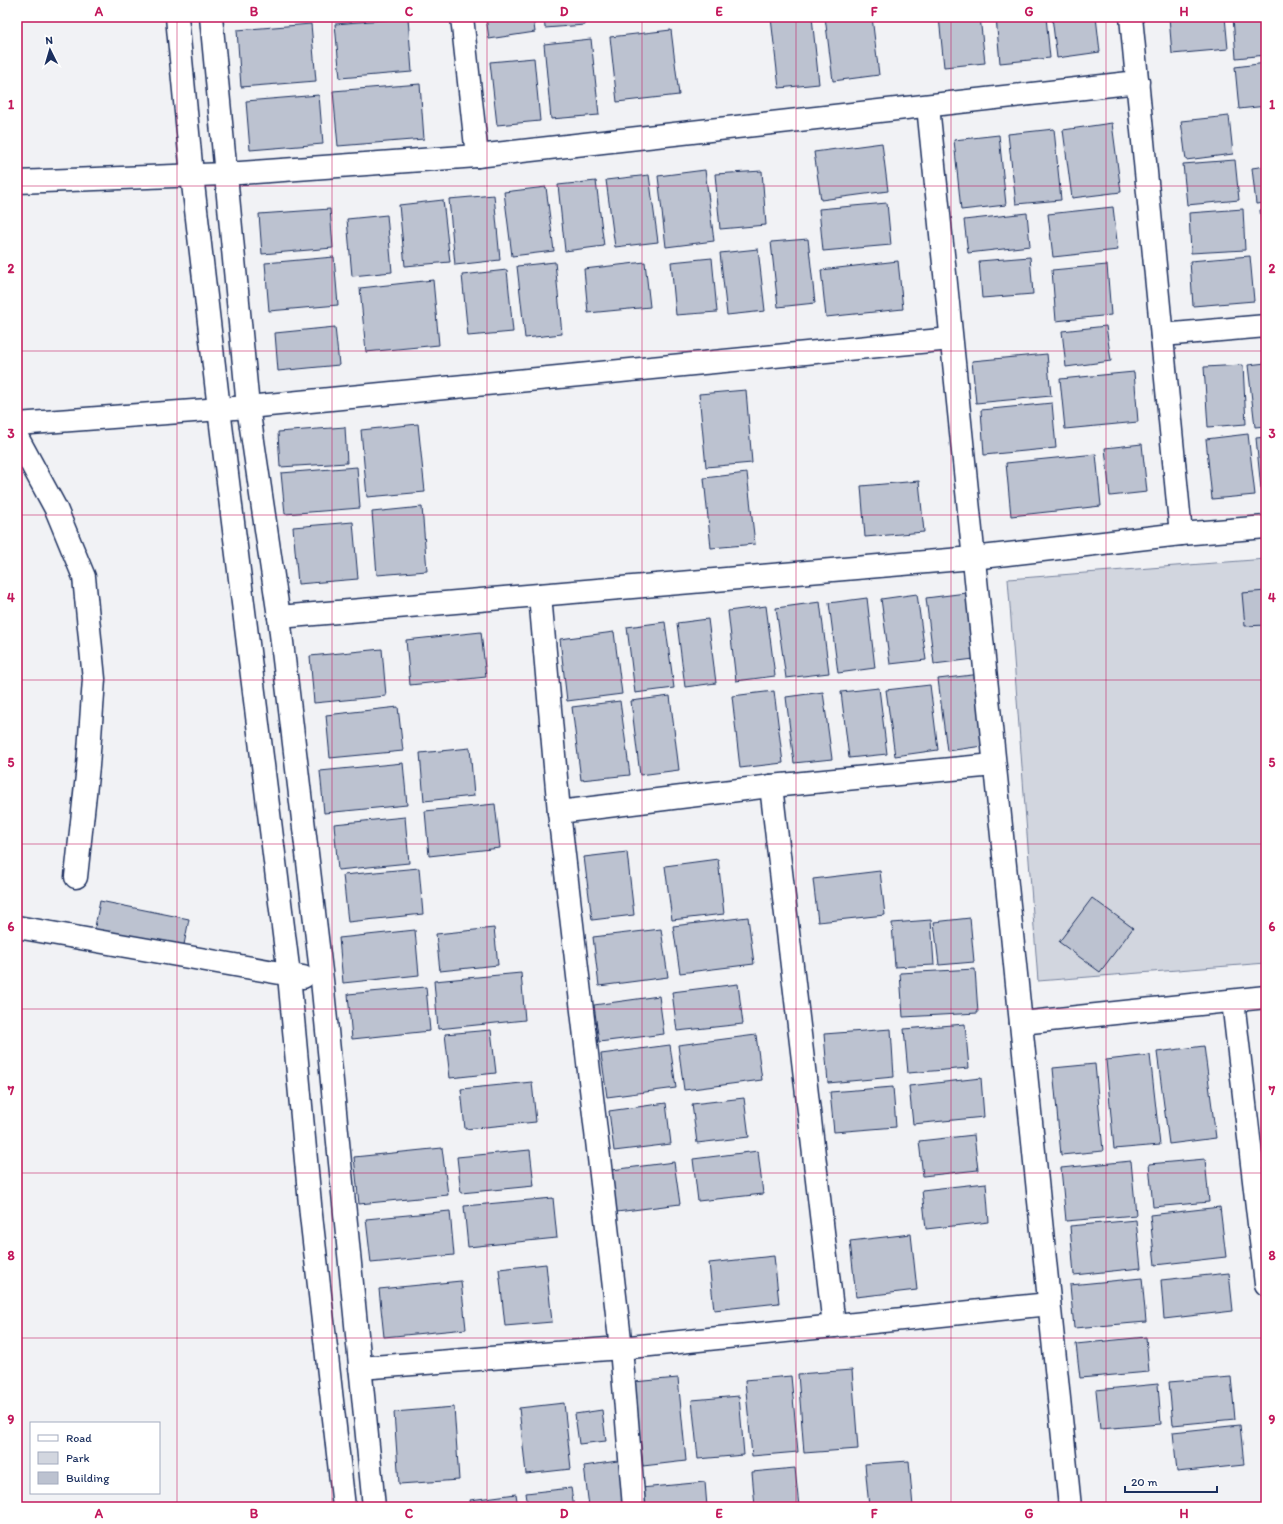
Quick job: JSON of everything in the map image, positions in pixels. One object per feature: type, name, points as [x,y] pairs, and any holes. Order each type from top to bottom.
[{"type":"street","points":[[176,17],[192,175],[219,409],[289,975],[311,1215],[344,1507]]},
{"type":"street","points":[[211,17],[248,407],[279,617],[322,980],[374,1507]]},
{"type":"street","points":[[462,17],[477,156]]},
{"type":"street","points":[[1131,17],[1180,534]]},
{"type":"street","points":[[17,182],[226,174],[477,156],[1138,82]]},
{"type":"street","points":[[928,106],[1070,1507]]},
{"type":"street","points":[[1162,336],[1266,326]]},
{"type":"street","points":[[17,424],[248,407],[951,339]]},
{"type":"street","points":[[17,437],[56,509],[84,577],[94,679],[88,766],[76,877]]},
{"type":"street","points":[[279,617],[974,558],[1180,534],[1266,527]]},
{"type":"street","points":[[540,595],[559,812],[621,1348],[634,1507]]},
{"type":"street","points":[[559,812],[771,786],[994,765]]},
{"type":"street","points":[[771,786],[834,1326]]},
{"type":"street","points":[[17,927],[322,980]]},
{"type":"street","points":[[1020,1023],[1266,997]]},
{"type":"street","points":[[1233,1001],[1266,1284]]},
{"type":"street","points":[[360,1368],[621,1348],[1049,1304]]},
{"type":"green space","points":[[1266,559],[1266,963],[1038,981],[1008,579]]},
{"type":"building","points":[[486,17],[533,17],[535,32],[489,39]]},
{"type":"building","points":[[544,17],[585,17],[585,25],[545,28]]},
{"type":"building","points":[[812,17],[819,84],[779,88],[771,18]]},
{"type":"building","points":[[825,17],[872,17],[879,75],[833,81]]},
{"type":"building","points":[[939,17],[980,17],[985,63],[944,67]]},
{"type":"building","points":[[996,17],[1046,17],[1050,58],[1000,63]]},
{"type":"building","points":[[1052,17],[1096,17],[1100,52],[1057,58]]},
{"type":"building","points":[[1169,17],[1225,17],[1228,49],[1172,54]]},
{"type":"building","points":[[1233,17],[1266,17],[1266,55],[1236,58]]},
{"type":"building","points":[[408,18],[412,72],[340,78],[335,24]]},
{"type":"building","points":[[311,24],[316,81],[241,87],[237,30]]},
{"type":"building","points":[[671,30],[679,95],[617,102],[610,37]]},
{"type":"building","points":[[591,39],[599,115],[551,119],[544,44]]},
{"type":"building","points":[[534,58],[540,121],[497,125],[490,62]]},
{"type":"building","points":[[1266,63],[1266,106],[1239,109],[1235,67]]},
{"type":"building","points":[[420,84],[424,139],[338,146],[333,91]]},
{"type":"building","points":[[319,95],[323,144],[250,150],[246,101]]},
{"type":"building","points":[[1229,116],[1233,154],[1186,160],[1181,121]]},
{"type":"building","points":[[1112,123],[1121,192],[1072,198],[1063,130]]},
{"type":"building","points":[[1054,129],[1061,200],[1016,204],[1008,134]]},
{"type":"building","points":[[999,135],[1006,205],[961,210],[954,140]]},
{"type":"building","points":[[882,143],[888,191],[821,200],[814,152]]},
{"type":"building","points":[[1235,160],[1239,200],[1187,205],[1183,164]]},
{"type":"building","points":[[1266,166],[1266,203],[1256,204],[1252,168]]},
{"type":"building","points":[[705,170],[714,241],[666,247],[658,176]]},
{"type":"building","points":[[762,171],[766,225],[720,229],[715,174]]},
{"type":"building","points":[[649,175],[658,242],[615,247],[606,180]]},
{"type":"building","points":[[596,181],[604,246],[565,251],[558,185]]},
{"type":"building","points":[[546,187],[554,251],[512,256],[504,192]]},
{"type":"building","points":[[494,195],[500,260],[455,265],[449,199]]},
{"type":"building","points":[[443,200],[450,262],[405,266],[399,205]]},
{"type":"building","points":[[887,203],[891,245],[823,251],[819,209]]},
{"type":"building","points":[[1113,207],[1118,250],[1053,257],[1048,214]]},
{"type":"building","points":[[330,209],[333,248],[262,254],[259,214]]},
{"type":"building","points":[[1243,209],[1245,250],[1191,253],[1189,213]]},
{"type":"building","points":[[1266,209],[1266,267],[1260,210]]},
{"type":"building","points":[[1027,213],[1030,246],[968,253],[964,220]]},
{"type":"building","points":[[387,215],[392,272],[352,276],[347,219]]},
{"type":"building","points":[[808,239],[815,303],[778,307],[771,242]]},
{"type":"building","points":[[758,249],[765,311],[727,315],[720,253]]},
{"type":"building","points":[[1250,256],[1254,301],[1193,306],[1190,261]]},
{"type":"building","points":[[334,257],[338,305],[269,311],[265,263]]},
{"type":"building","points":[[1030,257],[1033,294],[982,298],[979,261]]},
{"type":"building","points":[[712,258],[717,312],[676,315],[671,262]]},
{"type":"building","points":[[898,261],[903,309],[826,317],[821,270]]},
{"type":"building","points":[[555,262],[562,334],[525,338],[517,266]]},
{"type":"building","points":[[645,262],[650,307],[588,313],[584,269]]},
{"type":"building","points":[[1107,265],[1111,315],[1056,321],[1052,270]]},
{"type":"building","points":[[507,270],[513,332],[468,336],[462,275]]},
{"type":"building","points":[[433,280],[439,345],[366,352],[360,288]]},
{"type":"building","points":[[1106,326],[1111,361],[1066,367],[1062,331]]},
{"type":"building","points":[[335,327],[339,365],[278,371],[275,333]]},
{"type":"building","points":[[1047,354],[1051,396],[976,403],[972,361]]},
{"type":"building","points":[[1266,363],[1266,426],[1255,427],[1248,365]]},
{"type":"building","points":[[1243,365],[1246,424],[1208,427],[1204,367]]},
{"type":"building","points":[[1134,372],[1138,422],[1065,429],[1060,379]]},
{"type":"building","points":[[746,390],[752,463],[706,467],[699,394]]},
{"type":"building","points":[[1052,403],[1056,448],[984,455],[981,410]]},
{"type":"building","points":[[418,424],[425,492],[367,497],[361,430]]},
{"type":"building","points":[[345,427],[347,463],[280,467],[278,432]]},
{"type":"building","points":[[1248,434],[1255,495],[1212,499],[1206,439]]},
{"type":"building","points":[[1266,437],[1266,489],[1261,489],[1256,438]]},
{"type":"building","points":[[1142,444],[1147,492],[1110,496],[1105,448]]},
{"type":"building","points":[[1096,454],[1101,506],[1011,516],[1006,463]]},
{"type":"building","points":[[357,467],[360,508],[285,514],[281,473]]},
{"type":"building","points":[[747,473],[755,544],[711,548],[704,478]]},
{"type":"building","points":[[919,481],[924,532],[865,537],[861,486]]},
{"type":"building","points":[[422,507],[427,571],[377,575],[372,512]]},
{"type":"building","points":[[353,522],[358,579],[298,584],[293,527]]},
{"type":"building","points":[[1266,591],[1266,625],[1245,626],[1242,593]]},
{"type":"building","points":[[974,592],[982,658],[934,664],[926,598]]},
{"type":"building","points":[[917,594],[926,660],[890,664],[881,599]]},
{"type":"building","points":[[867,598],[875,668],[838,673],[829,603]]},
{"type":"building","points":[[820,602],[829,673],[786,678],[776,608]]},
{"type":"building","points":[[766,606],[775,676],[736,681],[728,611]]},
{"type":"building","points":[[708,619],[716,683],[685,687],[677,623]]},
{"type":"building","points":[[665,622],[674,688],[635,693],[627,627]]},
{"type":"building","points":[[481,632],[486,677],[410,685],[406,640]]},
{"type":"building","points":[[614,632],[622,694],[567,701],[560,639]]},
{"type":"building","points":[[382,649],[386,696],[314,703],[310,656]]},
{"type":"building","points":[[981,674],[990,745],[947,751],[938,679]]},
{"type":"building","points":[[930,685],[938,750],[895,756],[886,690]]},
{"type":"building","points":[[879,688],[887,754],[849,758],[841,692]]},
{"type":"building","points":[[774,691],[783,763],[740,768],[732,696]]},
{"type":"building","points":[[823,692],[832,759],[794,763],[786,697]]},
{"type":"building","points":[[670,696],[679,770],[640,775],[631,701]]},
{"type":"building","points":[[620,701],[630,775],[581,780],[572,707]]},
{"type":"building","points":[[398,707],[403,751],[330,758],[326,715]]},
{"type":"building","points":[[470,748],[474,796],[424,801],[420,753]]},
{"type":"building","points":[[403,763],[407,805],[324,813],[320,771]]},
{"type":"building","points":[[495,804],[500,848],[429,856],[425,811]]},
{"type":"building","points":[[405,817],[409,863],[338,870],[334,824]]},
{"type":"building","points":[[627,852],[634,915],[592,920],[584,857]]},
{"type":"building","points":[[718,859],[724,914],[672,920],[665,866]]},
{"type":"building","points":[[419,868],[423,914],[348,922],[343,875]]},
{"type":"building","points":[[880,871],[885,915],[818,922],[813,879]]},
{"type":"building","points":[[1092,898],[1133,928],[1100,972],[1059,942]]},
{"type":"building","points":[[100,901],[189,919],[183,950],[94,932]]},
{"type":"building","points":[[748,917],[754,964],[680,973],[673,926]]},
{"type":"building","points":[[970,918],[974,962],[939,965],[934,922]]},
{"type":"building","points":[[931,920],[934,965],[895,967],[892,923]]},
{"type":"building","points":[[494,928],[498,965],[440,971],[436,934]]},
{"type":"building","points":[[661,929],[668,977],[599,986],[593,937]]},
{"type":"building","points":[[415,930],[419,975],[343,983],[339,938]]},
{"type":"building","points":[[975,969],[978,1013],[903,1017],[900,973]]},
{"type":"building","points":[[521,973],[525,1020],[438,1029],[434,981]]},
{"type":"building","points":[[738,984],[743,1024],[677,1031],[672,992]]},
{"type":"building","points":[[426,987],[430,1031],[352,1039],[348,994]]},
{"type":"building","points":[[659,996],[664,1034],[599,1042],[594,1005]]},
{"type":"building","points":[[965,1024],[969,1068],[908,1073],[904,1029]]},
{"type":"building","points":[[891,1029],[894,1077],[828,1083],[824,1034]]},
{"type":"building","points":[[491,1030],[496,1073],[450,1078],[445,1034]]},
{"type":"building","points":[[756,1035],[762,1080],[684,1090],[678,1045]]},
{"type":"building","points":[[670,1045],[676,1088],[607,1097],[601,1054]]},
{"type":"building","points":[[1204,1046],[1216,1138],[1169,1144],[1157,1052]]},
{"type":"building","points":[[1150,1055],[1160,1145],[1114,1149],[1106,1060]]},
{"type":"building","points":[[1095,1064],[1103,1151],[1061,1155],[1053,1068]]},
{"type":"building","points":[[981,1078],[984,1117],[913,1124],[909,1086]]},
{"type":"building","points":[[532,1082],[536,1122],[465,1129],[461,1089]]},
{"type":"building","points":[[893,1087],[896,1127],[834,1132],[830,1092]]},
{"type":"building","points":[[744,1098],[749,1137],[697,1143],[692,1104]]},
{"type":"building","points":[[666,1103],[671,1144],[614,1151],[609,1111]]},
{"type":"building","points":[[974,1135],[978,1170],[923,1176],[919,1141]]},
{"type":"building","points":[[442,1148],[448,1195],[359,1204],[354,1157]]},
{"type":"building","points":[[530,1150],[534,1186],[461,1193],[457,1157]]},
{"type":"building","points":[[758,1151],[763,1194],[698,1201],[693,1159]]},
{"type":"building","points":[[1205,1159],[1209,1202],[1153,1207],[1149,1164]]},
{"type":"building","points":[[1131,1161],[1136,1215],[1066,1221],[1061,1168]]},
{"type":"building","points":[[674,1162],[680,1204],[609,1213],[604,1171]]},
{"type":"building","points":[[986,1183],[989,1222],[926,1229],[922,1190]]},
{"type":"building","points":[[553,1198],[557,1238],[468,1247],[464,1206]]},
{"type":"building","points":[[1220,1207],[1226,1257],[1155,1265],[1150,1215]]},
{"type":"building","points":[[450,1211],[454,1255],[371,1263],[366,1219]]},
{"type":"building","points":[[1136,1220],[1141,1268],[1074,1275],[1070,1226]]},
{"type":"building","points":[[911,1234],[917,1290],[856,1297],[850,1241]]},
{"type":"building","points":[[774,1256],[779,1303],[714,1310],[709,1263]]},
{"type":"building","points":[[546,1264],[552,1322],[505,1326],[499,1269]]},
{"type":"building","points":[[1229,1273],[1233,1311],[1164,1319],[1161,1280]]},
{"type":"building","points":[[1142,1278],[1146,1322],[1074,1328],[1070,1285]]},
{"type":"building","points":[[461,1281],[466,1329],[384,1337],[379,1289]]},
{"type":"building","points":[[1146,1337],[1149,1372],[1080,1378],[1076,1344]]},
{"type":"building","points":[[852,1370],[858,1449],[804,1453],[798,1374]]},
{"type":"building","points":[[791,1376],[798,1452],[752,1456],[745,1380]]},
{"type":"building","points":[[1231,1377],[1235,1419],[1173,1425],[1169,1382]]},
{"type":"building","points":[[678,1378],[686,1461],[643,1466],[634,1382]]},
{"type":"building","points":[[1158,1384],[1161,1424],[1100,1429],[1096,1390]]},
{"type":"building","points":[[739,1396],[744,1455],[698,1459],[692,1400]]},
{"type":"building","points":[[564,1403],[571,1469],[526,1474],[519,1408]]},
{"type":"building","points":[[454,1407],[459,1480],[399,1484],[394,1412]]},
{"type":"building","points":[[602,1410],[606,1441],[579,1444],[575,1414]]},
{"type":"building","points":[[1240,1425],[1244,1465],[1177,1472],[1173,1432]]},
{"type":"building","points":[[624,1460],[630,1507],[589,1507],[584,1466]]},
{"type":"building","points":[[909,1461],[913,1507],[869,1507],[865,1464]]},
{"type":"building","points":[[795,1468],[799,1507],[755,1507],[752,1472]]},
{"type":"building","points":[[705,1482],[707,1507],[643,1507],[641,1488]]},
{"type":"building","points":[[571,1488],[574,1507],[528,1507],[526,1493]]},
{"type":"building","points":[[516,1494],[518,1507],[471,1507],[470,1500]]}]
